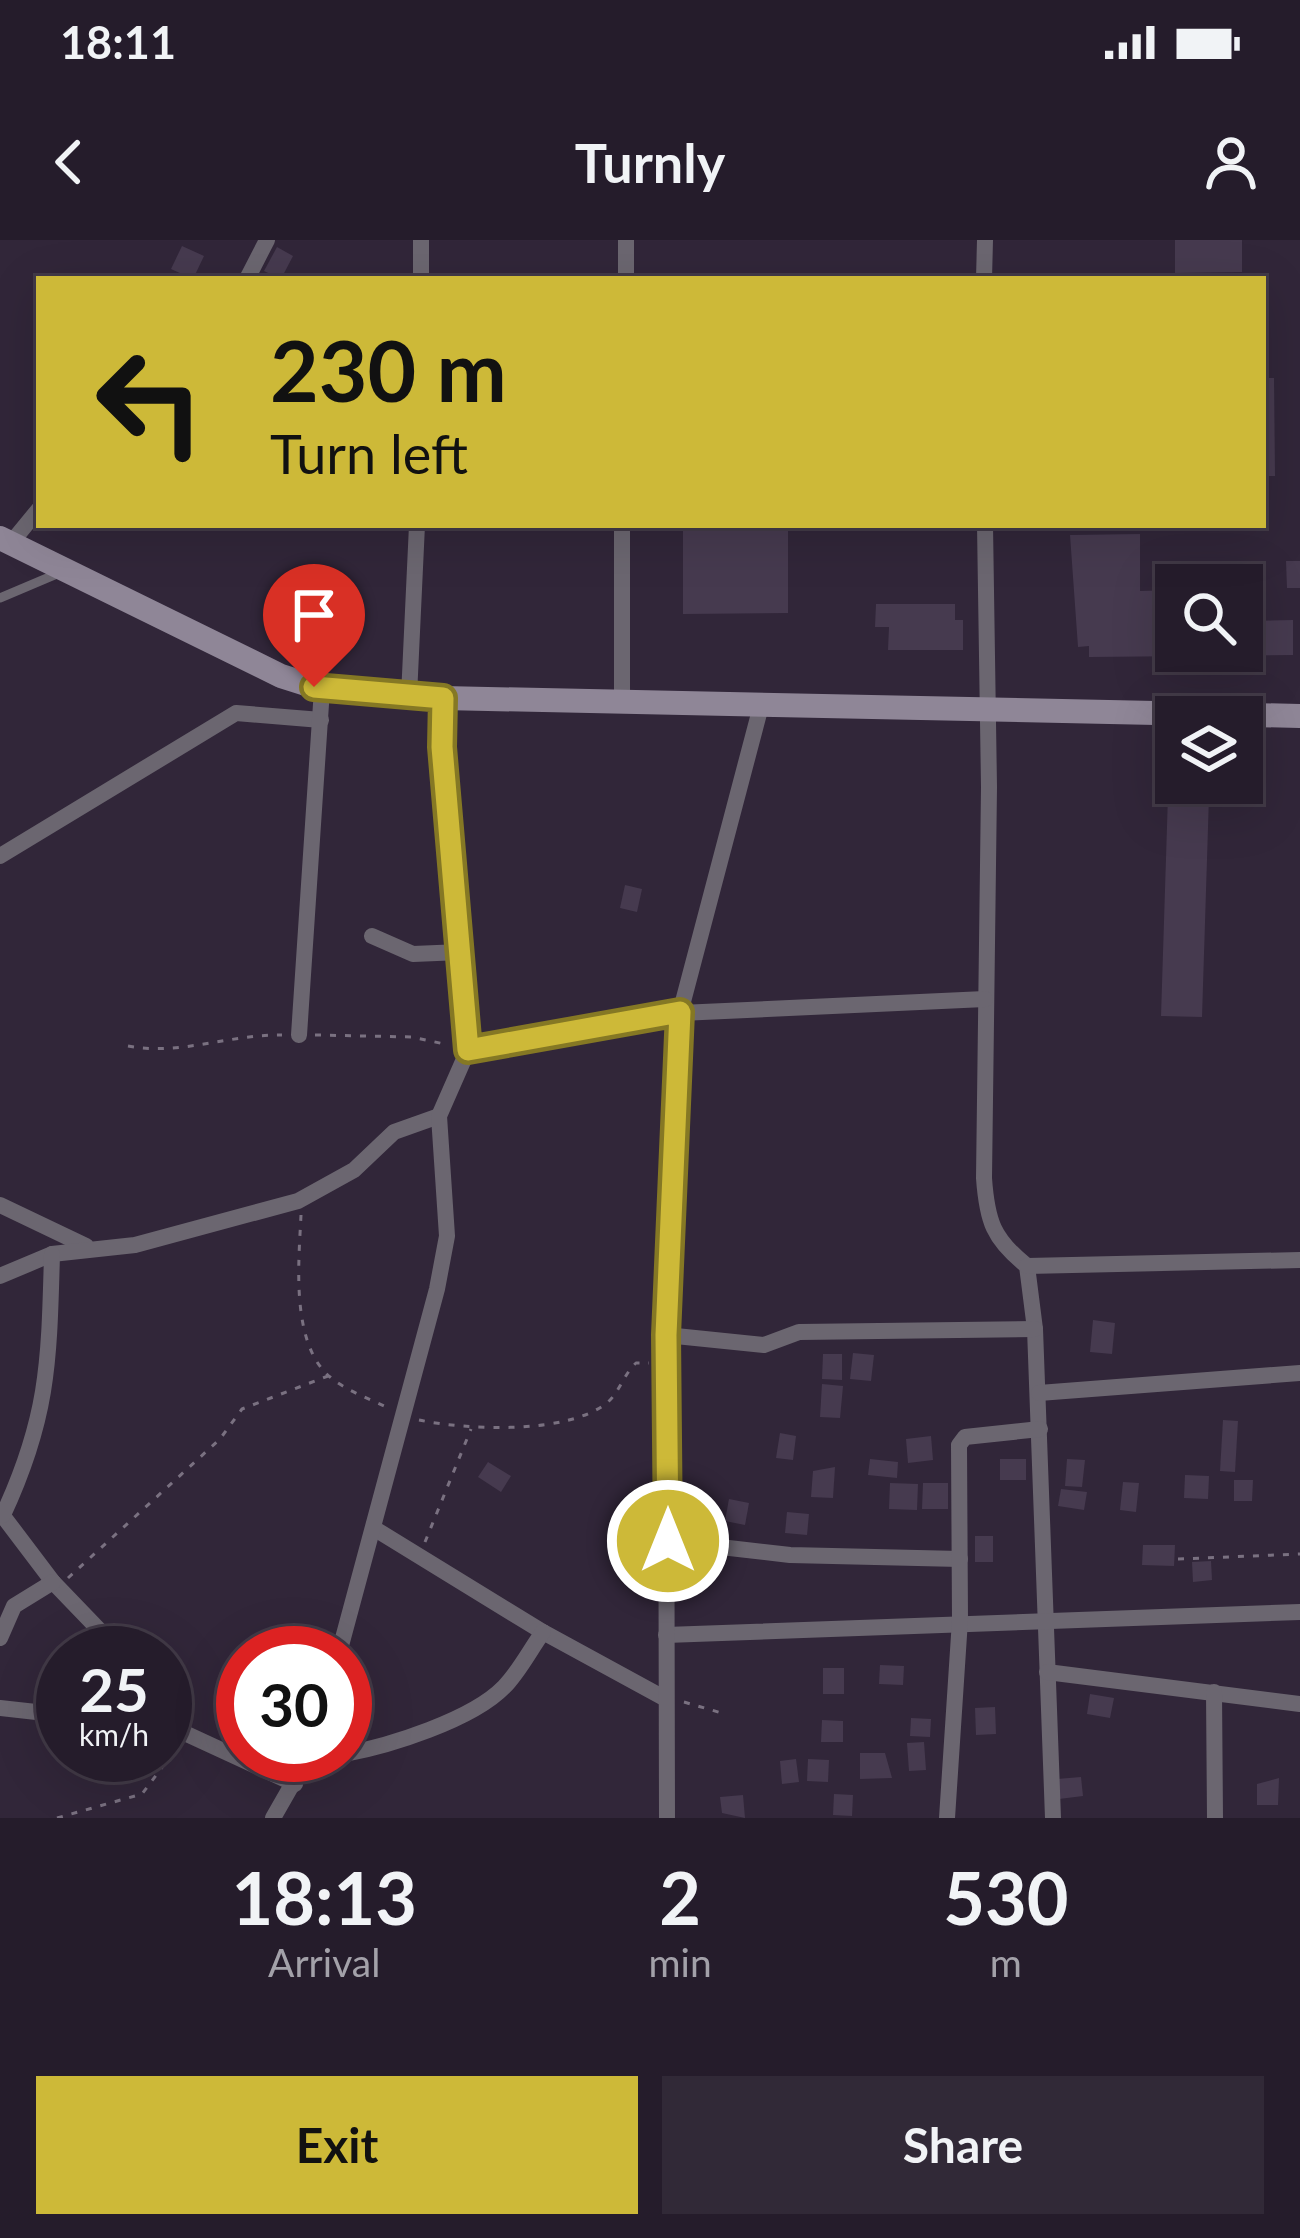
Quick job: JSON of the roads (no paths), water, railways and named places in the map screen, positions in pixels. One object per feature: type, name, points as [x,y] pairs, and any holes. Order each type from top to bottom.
[{"type":"street","points":[[249,276],[267,240]]},
{"type":"street","points":[[421,240],[421,276]]},
{"type":"street","points":[[626,240],[626,276]]},
{"type":"street","points":[[984,276],[986,240]]},
{"type":"street","points":[[36,512],[5,541],[281,676],[322,689],[622,703],[1300,716]]},
{"type":"street","points":[[409,696],[418,528]]},
{"type":"street","points":[[622,528],[622,703]]},
{"type":"street","points":[[985,528],[987,1221],[997,1241],[1028,1266],[1300,1260]]},
{"type":"street","points":[[298,1035],[322,689]]},
{"type":"street","points":[[347,1626],[406,1417],[447,1236],[439,1116],[468,1050],[442,747],[443,698]]},
{"type":"street","points":[[667,1818],[666,1335],[680,1012],[761,706]]},
{"type":"street","points":[[0,856],[236,713],[321,720]]},
{"type":"street","points":[[372,936],[413,954],[461,952]]},
{"type":"street","points":[[468,1050],[680,1012],[986,999]]},
{"type":"street","points":[[0,1276],[52,1254],[150,1242],[298,1201],[354,1171],[394,1132],[439,1116]]},
{"type":"street","points":[[0,1205],[87,1247]]},
{"type":"street","points":[[52,1254],[48,1385],[35,1444],[2,1514],[56,1585],[95,1626]]},
{"type":"street","points":[[1028,1266],[1040,1393],[1053,1818]]},
{"type":"street","points":[[666,1335],[764,1345],[799,1332],[1035,1329]]},
{"type":"street","points":[[1040,1393],[1300,1373]]},
{"type":"street","points":[[946,1818],[960,1621],[959,1445],[964,1437],[1040,1429]]},
{"type":"street","points":[[375,1529],[543,1632],[664,1698]]},
{"type":"street","points":[[668,1541],[809,1556],[960,1559]]},
{"type":"street","points":[[0,1638],[14,1606],[56,1585]]},
{"type":"street","points":[[666,1635],[1300,1612]]},
{"type":"street","points":[[372,1746],[412,1735],[482,1704],[503,1688],[543,1632]]},
{"type":"street","points":[[1047,1672],[1300,1704]]},
{"type":"street","points":[[1214,1692],[1215,1818]]},
{"type":"street","points":[[0,1708],[36,1712]]},
{"type":"street","points":[[192,1733],[295,1784],[273,1818]]},
{"type":"lane","points":[[0,598],[64,571]]}]
